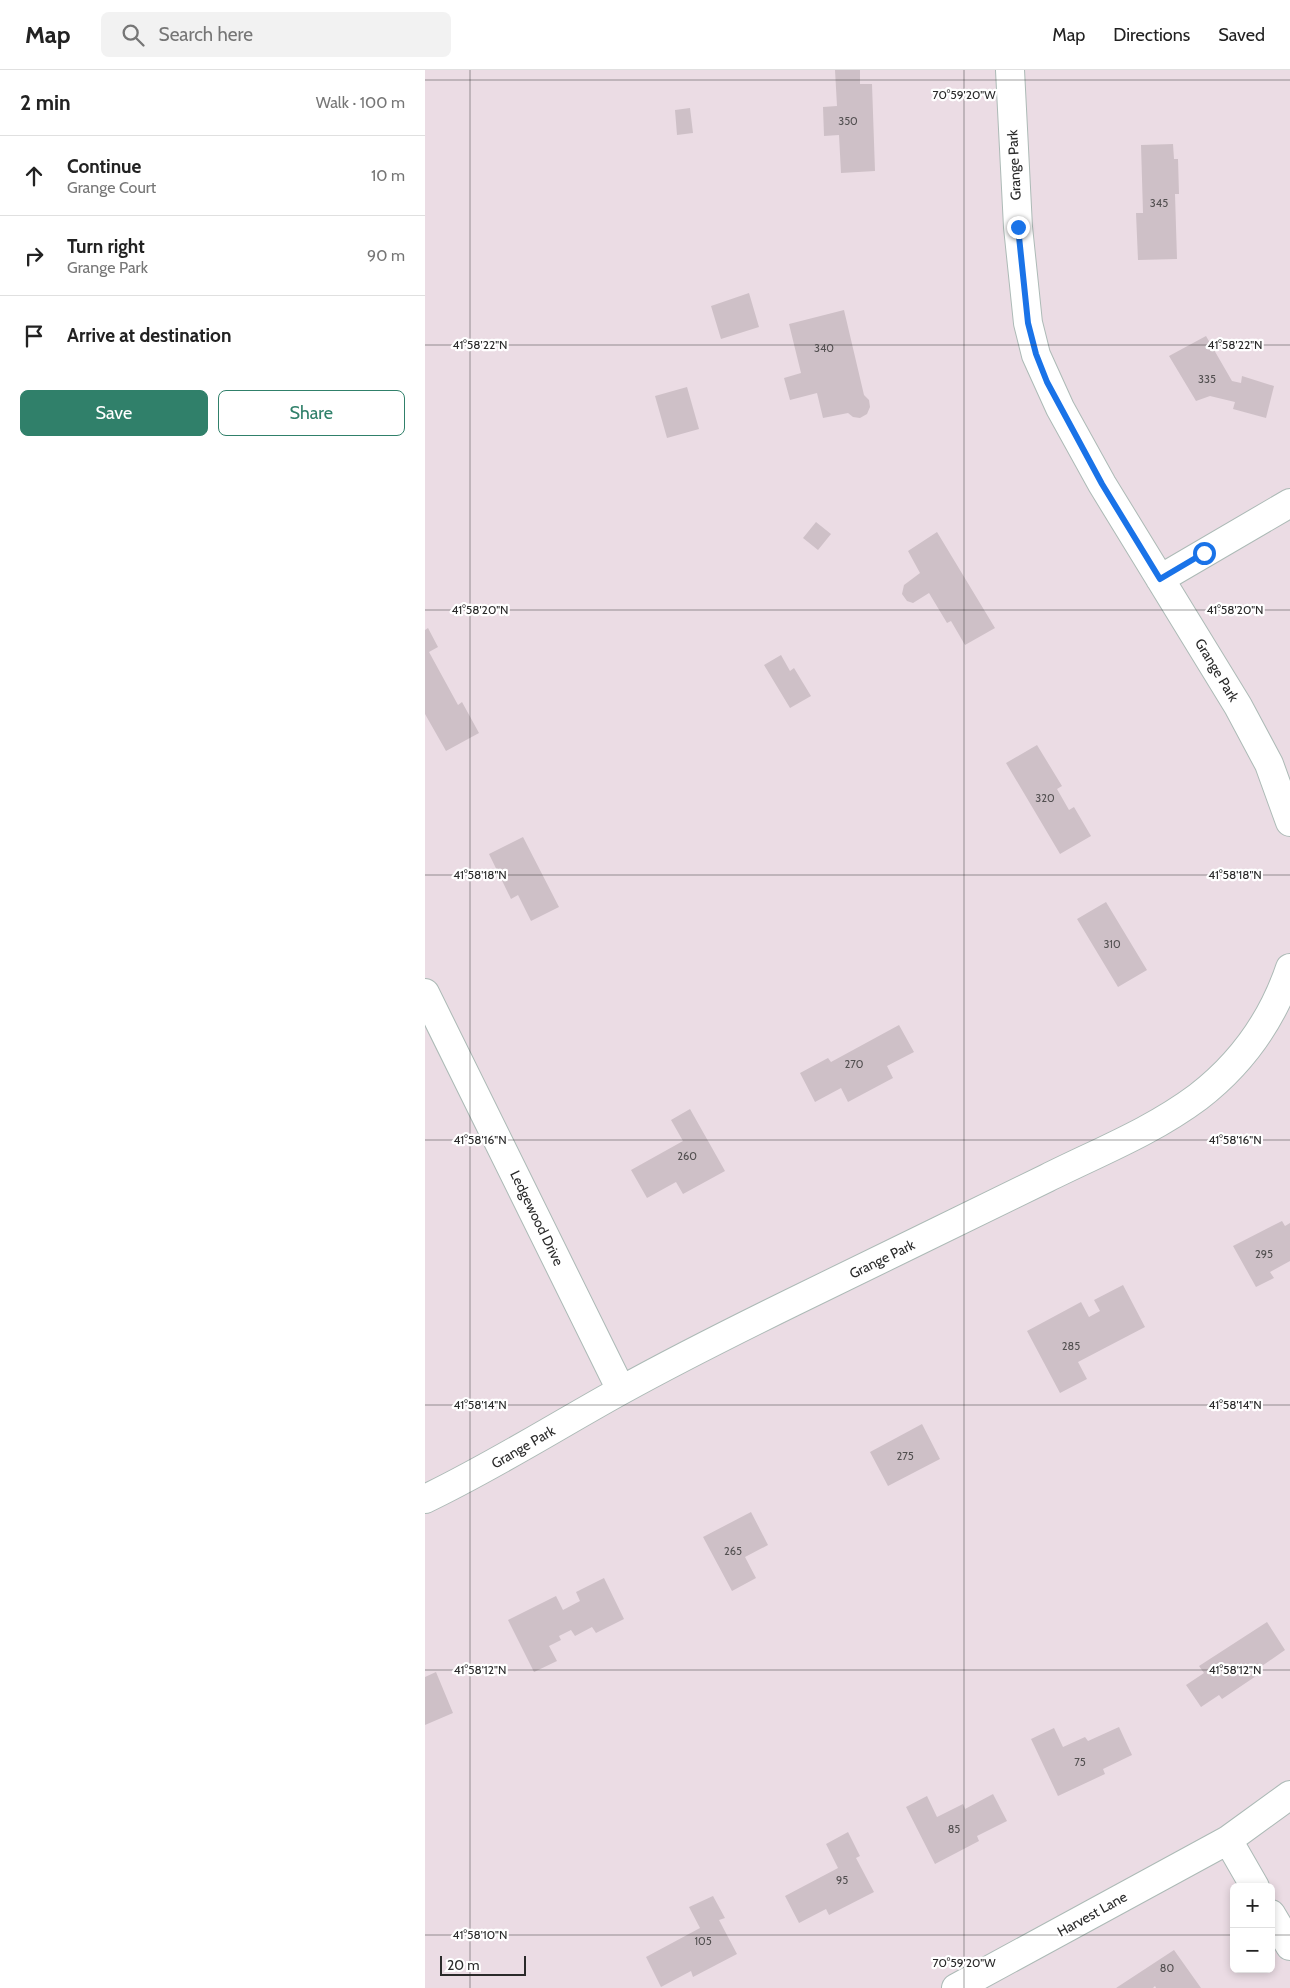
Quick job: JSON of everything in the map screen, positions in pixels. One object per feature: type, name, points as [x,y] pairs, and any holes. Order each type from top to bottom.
[{"type":"street","name":"Grange Park","points":[[1010,70],[1020,250],[1028,323],[1036,354],[1047,382],[1074,435],[1160,579],[1213,663],[1254,735],[1275,780],[1290,822]]},
{"type":"street","points":[[1160,579],[1290,503]]},
{"type":"street","name":"Grange Park","points":[[425,1499],[496,1463],[621,1390],[790,1304],[1051,1176],[1131,1139],[1169,1118],[1225,1074],[1248,1048],[1267,1022],[1281,993],[1290,968]]},
{"type":"street","name":"Ledgewood Drive","points":[[425,992],[621,1390]]},
{"type":"street","name":"Harvest Lane","points":[[956,1988],[1228,1840],[1290,1795]]},
{"type":"street","points":[[1228,1840],[1253,1883]]},
{"type":"street","points":[[1275,1921],[1290,1946]]},
{"type":"building","points":[[835,70],[860,70],[860,84],[872,84],[875,171],[841,173],[839,135],[824,136],[823,107],[837,106]]},
{"type":"building","points":[[690,108],[693,133],[677,135],[675,110]]},
{"type":"building","points":[[1173,144],[1174,159],[1178,159],[1179,194],[1175,194],[1177,259],[1138,260],[1136,213],[1143,213],[1141,145]]},
{"type":"building","points":[[749,293],[759,327],[721,339],[711,306]]},
{"type":"building","points":[[844,310],[864,395],[869,400],[870,407],[867,414],[860,418],[853,417],[848,413],[823,418],[817,393],[790,400],[784,378],[801,373],[789,324]]},
{"type":"building","points":[[1206,336],[1232,381],[1241,383],[1242,376],[1274,386],[1266,418],[1233,409],[1235,402],[1210,396],[1196,401],[1169,356]]},
{"type":"building","points":[[687,387],[699,429],[667,438],[655,396]]},
{"type":"building","points":[[816,522],[831,534],[818,550],[803,538]]},
{"type":"building","points":[[937,532],[995,628],[965,645],[951,621],[947,623],[929,593],[913,603],[907,601],[902,594],[904,585],[920,573],[908,551]]},
{"type":"building","points":[[428,628],[438,647],[429,652],[458,705],[462,702],[479,733],[446,751],[425,714],[425,630]]},
{"type":"building","points":[[781,655],[790,671],[794,668],[811,696],[790,708],[764,665]]},
{"type":"building","points":[[1037,745],[1062,786],[1057,789],[1069,810],[1074,807],[1091,836],[1060,854],[1006,763]]},
{"type":"building","points":[[523,837],[559,907],[531,921],[518,895],[511,899],[489,854]]},
{"type":"building","points":[[1106,902],[1147,970],[1118,987],[1077,919]]},
{"type":"building","points":[[899,1025],[914,1052],[887,1066],[893,1078],[848,1102],[841,1088],[815,1102],[800,1073],[828,1058],[831,1062]]},
{"type":"building","points":[[690,1109],[725,1171],[683,1194],[676,1182],[647,1198],[631,1170],[683,1141],[671,1120]]},
{"type":"building","points":[[1282,1221],[1285,1226],[1290,1223],[1290,1261],[1270,1272],[1274,1278],[1256,1287],[1233,1246]]},
{"type":"building","points":[[1123,1285],[1145,1327],[1078,1362],[1087,1379],[1060,1393],[1027,1331],[1081,1302],[1089,1317],[1100,1311],[1094,1300]]},
{"type":"building","points":[[922,1424],[940,1459],[888,1486],[870,1452]]},
{"type":"building","points":[[751,1512],[768,1545],[745,1557],[756,1578],[732,1591],[703,1537]]},
{"type":"building","points":[[604,1578],[624,1619],[596,1633],[592,1627],[575,1636],[571,1630],[559,1636],[561,1640],[549,1646],[557,1661],[534,1672],[508,1620],[556,1596],[563,1610],[580,1601],[576,1592]]},
{"type":"building","points":[[1267,1622],[1285,1650],[1259,1668],[1262,1672],[1222,1699],[1219,1695],[1201,1707],[1186,1685],[1204,1673],[1199,1666]]},
{"type":"building","points":[[436,1672],[453,1713],[425,1725],[425,1677]]},
{"type":"building","points":[[1119,1727],[1132,1755],[1103,1769],[1105,1774],[1058,1796],[1031,1739],[1054,1728],[1063,1747],[1085,1737],[1088,1741]]},
{"type":"building","points":[[993,1794],[1007,1821],[977,1836],[979,1841],[935,1864],[906,1807],[927,1796],[937,1817],[963,1804],[965,1809]]},
{"type":"building","points":[[848,1832],[860,1856],[856,1858],[874,1892],[829,1915],[826,1909],[799,1923],[785,1896],[838,1868],[826,1844]]},
{"type":"building","points":[[713,1896],[725,1918],[719,1920],[737,1954],[693,1977],[691,1971],[661,1987],[646,1957],[700,1928],[689,1907]]},
{"type":"building","points":[[1174,1950],[1201,1988],[1156,1988],[1155,1986],[1153,1988],[1116,1988]]},
{"type":"route","points":[[1018,227],[1028,323],[1036,354],[1047,382],[1074,435],[1160,579],[1204,553]]}]
